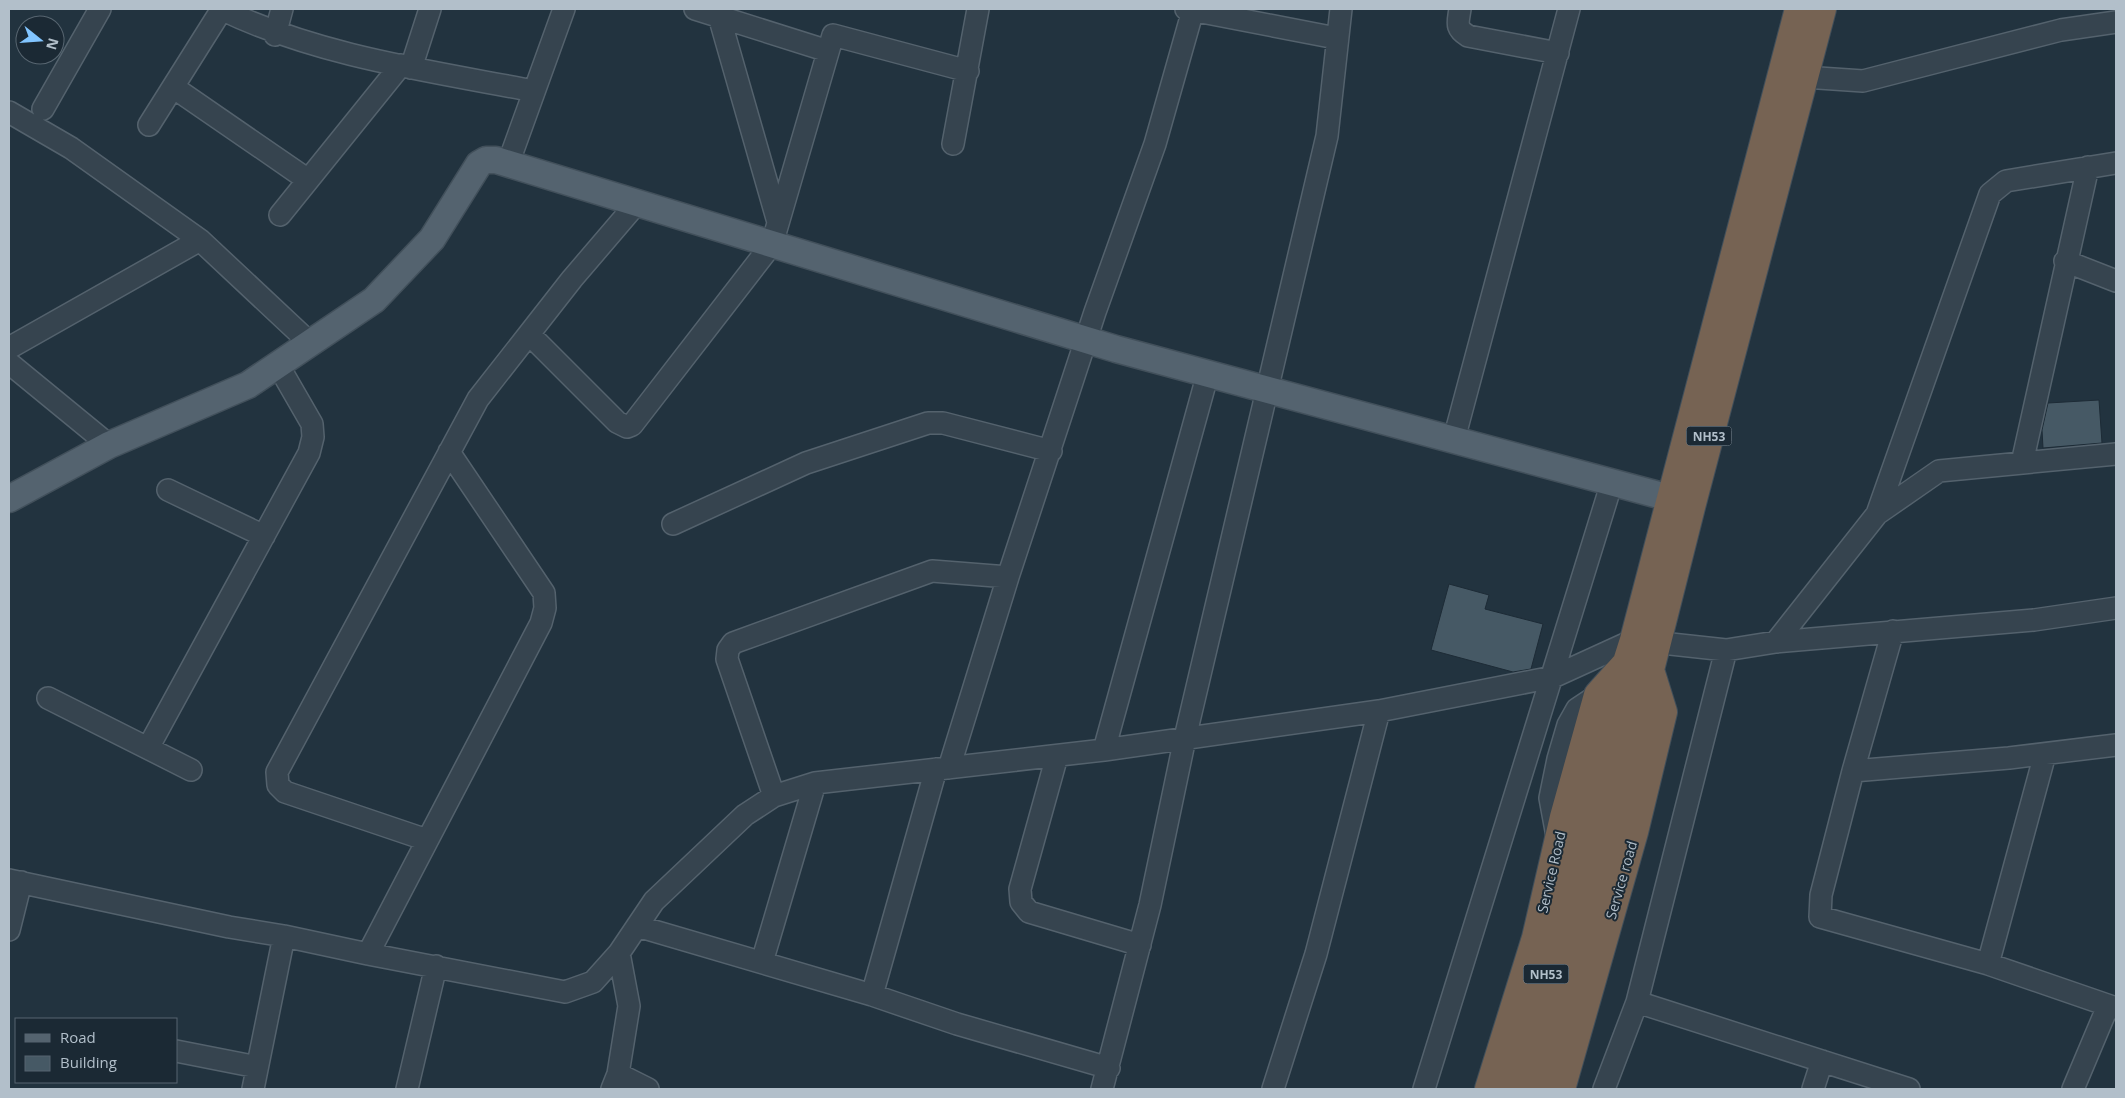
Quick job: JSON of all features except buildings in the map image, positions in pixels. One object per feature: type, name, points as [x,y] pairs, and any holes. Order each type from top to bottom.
[{"type":"highway","name":"NH53","points":[[1535,1089],[1601,864],[1670,498],[1799,9]]},
{"type":"highway","name":"NH53","points":[[1514,1089],[1737,330],[1822,9]]},
{"type":"highway","name":"Service Road","points":[[1488,1089],[1536,938],[1558,842],[1598,695],[1642,654]]},
{"type":"highway","name":"Service road","points":[[1561,1089],[1634,832],[1663,712],[1642,654]]},
{"type":"main road","points":[[9,499],[109,446],[248,385],[374,300],[432,239],[479,164],[486,160],[508,164],[637,203],[775,233],[1087,340],[1670,498]]},
{"type":"street","points":[[43,109],[100,9]]},
{"type":"street","points":[[149,125],[222,9],[275,34],[303,42],[406,66],[534,92]]},
{"type":"street","points":[[275,34],[282,9]]},
{"type":"street","points":[[280,215],[406,66],[430,9]]},
{"type":"street","points":[[508,164],[564,9]]},
{"type":"street","points":[[695,9],[828,51]]},
{"type":"street","points":[[953,144],[978,9]]},
{"type":"street","points":[[1102,1089],[1140,945],[1185,738],[1327,136],[1336,38],[1341,9]]},
{"type":"street","points":[[1460,9],[1458,25],[1460,32],[1468,36],[1558,53]]},
{"type":"street","points":[[1454,439],[1569,9]]},
{"type":"street","points":[[872,995],[943,768],[1155,144],[1190,10],[1336,38]]},
{"type":"street","points":[[719,16],[775,233]]},
{"type":"street","points":[[1804,77],[1863,81],[2061,30],[2116,22]]},
{"type":"street","points":[[529,334],[617,422],[627,427],[632,425],[775,233],[833,35],[968,71]]},
{"type":"street","points":[[173,86],[308,180]]},
{"type":"street","points":[[9,112],[71,148],[200,240],[310,343]]},
{"type":"street","points":[[1878,514],[1990,194],[2006,181],[2116,163]]},
{"type":"street","points":[[2022,463],[2065,261],[2088,168]]},
{"type":"street","points":[[427,840],[286,792],[278,785],[277,772],[478,399],[572,279],[637,203]]},
{"type":"street","points":[[9,348],[200,240]]},
{"type":"street","points":[[2065,261],[2116,281]]},
{"type":"street","points":[[9,363],[109,446]]},
{"type":"street","points":[[148,748],[309,453],[313,437],[312,424],[278,365]]},
{"type":"street","points":[[1104,750],[1208,373]]},
{"type":"street","points":[[673,524],[806,463],[928,423],[943,423],[1051,451]]},
{"type":"street","points":[[368,954],[541,623],[545,608],[544,593],[449,452]]},
{"type":"street","points":[[1776,642],[1878,514],[1939,471],[2116,454]]},
{"type":"street","points":[[1424,1089],[1612,482]]},
{"type":"street","points":[[168,490],[264,536]]},
{"type":"street","points":[[774,796],[727,659],[728,650],[733,643],[932,571],[1008,577]]},
{"type":"street","points":[[9,930],[15,881],[229,927],[284,936],[565,992],[593,982],[619,954],[654,901],[745,815],[774,796],[815,784],[1104,750],[1379,711],[1553,677],[1642,654],[1726,650],[1776,642],[2034,620],[2116,608]]},
{"type":"street","points":[[1893,631],[1853,771],[1821,895],[1820,917],[1988,964],[2112,1007],[2073,1089]]},
{"type":"street","points":[[1604,1089],[1637,1002],[1726,650]]},
{"type":"street","points":[[48,698],[191,770]]},
{"type":"street","points":[[1273,1089],[1316,954],[1379,711]]},
{"type":"street","points":[[1853,771],[2045,754],[2116,745]]},
{"type":"street","points":[[1988,964],[2045,754]]},
{"type":"street","points":[[1057,756],[1020,889],[1021,902],[1029,912],[1140,945]]},
{"type":"street","points":[[762,962],[815,784]]},
{"type":"street","points":[[637,926],[872,995],[957,1024],[1109,1068]]},
{"type":"street","points":[[253,1089],[284,936]]},
{"type":"street","points":[[619,954],[629,1006],[615,1082],[648,1089]]},
{"type":"street","points":[[408,1089],[436,966]]},
{"type":"street","points":[[1637,1002],[1909,1089]]},
{"type":"street","points":[[178,1051],[257,1067]]},
{"type":"street","points":[[1813,1089],[1822,1061]]}]
